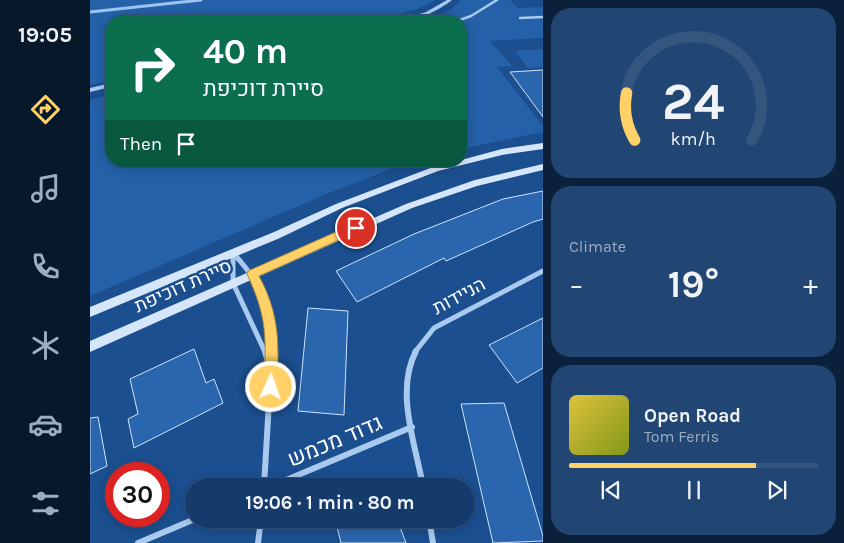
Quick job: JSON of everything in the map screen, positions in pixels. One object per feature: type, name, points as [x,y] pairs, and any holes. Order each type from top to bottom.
[{"type":"main road","name":"סיירת דוכיפת","points":[[467,161],[543,146]]},
{"type":"main road","name":"סיירת דוכיפת","points":[[90,312],[233,253],[339,206],[444,167]]},
{"type":"main road","name":"סיירת דוכיפת","points":[[90,347],[364,224],[453,188],[487,178],[543,167]]},
{"type":"street","points":[[421,15],[428,13],[450,0]]},
{"type":"street","points":[[90,90],[105,86]]},
{"type":"street","points":[[233,253],[252,274],[263,295],[270,318],[273,341],[272,376],[265,478]]},
{"type":"street","points":[[233,253],[233,283],[241,303],[264,346],[272,376]]},
{"type":"street","name":"הניידות","points":[[422,478],[405,394],[409,364],[418,345],[434,328],[543,271]]},
{"type":"street","name":"גדוד מכמש","points":[[291,478],[412,427]]},
{"type":"street","points":[[138,543],[185,523]]},
{"type":"street","points":[[258,543],[260,528]]},
{"type":"street","points":[[430,528],[433,543]]},
{"type":"lane","points":[[467,18],[497,0]]},
{"type":"lane","points":[[520,18],[543,17]]},
{"type":"shaded area","points":[[90,0],[435,0],[418,9],[394,15],[105,15],[105,82],[90,85]]},
{"type":"shaded area","points":[[461,0],[510,0],[518,8],[543,7],[543,38],[490,41],[512,66],[497,67],[543,126],[543,132],[467,148],[467,15],[439,15],[449,11]]},
{"type":"shaded area","points":[[543,49],[543,67],[528,68],[515,51]]},
{"type":"shaded area","points":[[105,96],[105,167],[396,167],[324,195],[90,296],[90,100]]},
{"type":"building","points":[[543,70],[543,117],[510,72]]},
{"type":"building","points":[[543,191],[543,219],[446,261],[444,258],[357,302],[336,271],[414,234],[503,199]]},
{"type":"building","points":[[308,308],[348,311],[344,415],[298,411]]},
{"type":"building","points":[[543,318],[543,368],[517,383],[489,345]]},
{"type":"building","points":[[194,349],[206,383],[214,379],[223,403],[134,448],[128,419],[138,414],[130,379]]},
{"type":"building","points":[[504,403],[543,541],[493,543],[461,404]]},
{"type":"building","points":[[98,417],[106,462],[105,467],[90,474],[90,418]]},
{"type":"building","points":[[337,528],[400,528],[406,543],[341,543]]},
{"type":"waterway","points":[[90,12],[201,0]]},
{"type":"route","points":[[271,387],[273,341],[270,318],[263,295],[252,274],[356,228]]}]
